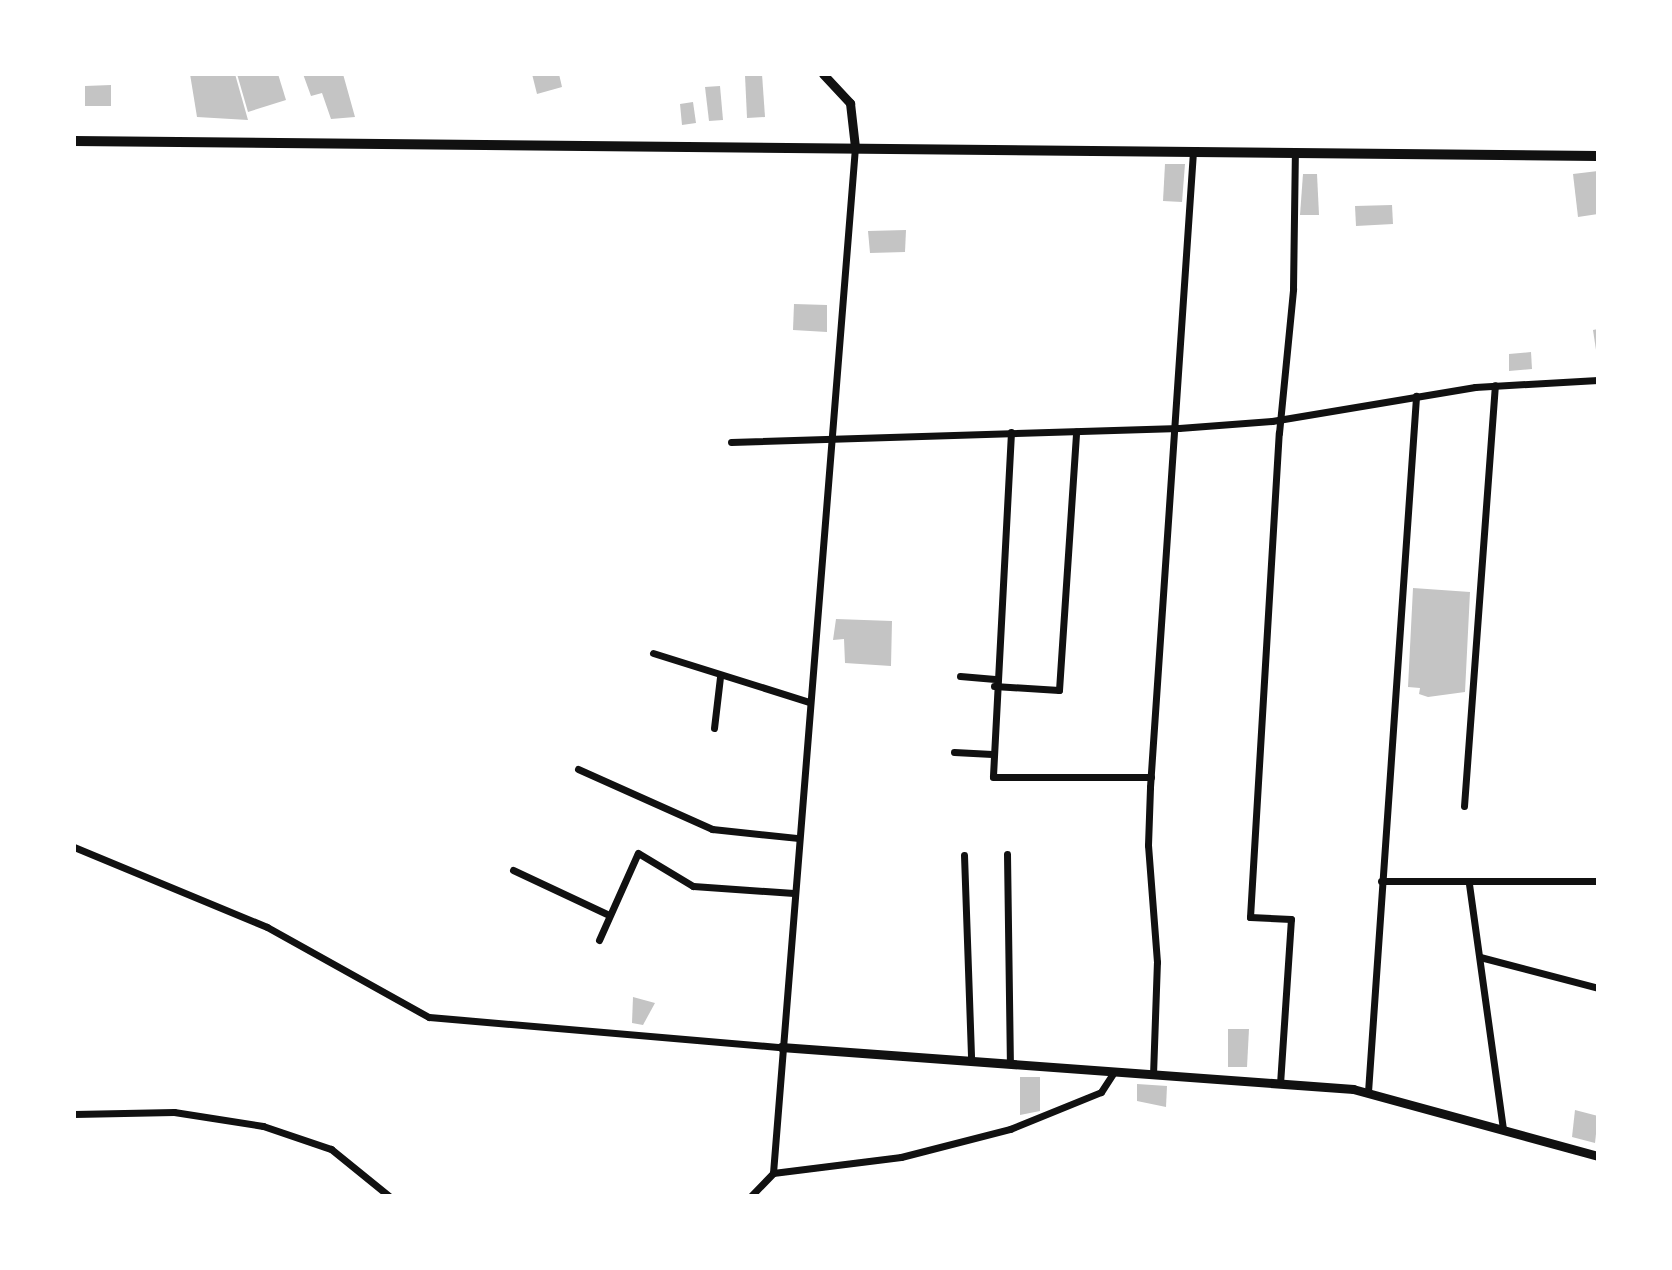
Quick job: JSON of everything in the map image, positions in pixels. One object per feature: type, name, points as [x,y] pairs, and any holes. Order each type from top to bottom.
[{"type":"main road","points":[[74,141],[1598,156]]},
{"type":"street","points":[[773,1173],[797,838],[855,147],[850,103],[828,76]]},
{"type":"street","points":[[1153,1075],[1157,962],[1148,845],[1193,151]]},
{"type":"street","points":[[1280,1084],[1291,919],[1250,917],[1280,419],[1293,289],[1295,152]]},
{"type":"street","points":[[731,442],[1175,428],[1280,419],[1495,385],[1598,380]]},
{"type":"street","points":[[1464,806],[1495,385]]},
{"type":"street","points":[[1368,1092],[1416,396]]},
{"type":"street","points":[[1011,432],[994,682],[993,777],[1151,777]]},
{"type":"street","points":[[960,676],[1059,690],[1076,432]]},
{"type":"street","points":[[653,653],[720,677],[809,702]]},
{"type":"street","points":[[714,728],[720,677]]},
{"type":"street","points":[[954,752],[992,754]]},
{"type":"street","points":[[578,769],[712,829],[797,838]]},
{"type":"street","points":[[74,847],[256,922],[429,1017],[1368,1092],[1598,1155]]},
{"type":"street","points":[[599,940],[638,853],[693,886],[794,893]]},
{"type":"street","points":[[1007,854],[1010,1064]]},
{"type":"street","points":[[964,855],[971,1060]]},
{"type":"street","points":[[513,870],[609,915]]},
{"type":"street","points":[[1381,881],[1469,884],[1598,881]]},
{"type":"street","points":[[1469,884],[1503,1129]]},
{"type":"street","points":[[1480,957],[1598,988]]},
{"type":"street","points":[[751,1196],[773,1173],[901,1157],[1010,1129],[1101,1092],[1114,1072]]},
{"type":"street","points":[[74,1114],[174,1112],[263,1126],[331,1149],[389,1196]]},
{"type":"building","points":[[190,74],[235,74],[248,120],[197,117]]},
{"type":"building","points":[[237,74],[278,74],[286,100],[248,112]]},
{"type":"building","points":[[303,74],[343,74],[355,117],[331,119],[322,93],[311,96]]},
{"type":"building","points":[[532,74],[559,74],[562,87],[537,94]]},
{"type":"building","points":[[762,74],[765,117],[747,118],[745,75]]},
{"type":"building","points":[[111,85],[111,106],[85,106],[85,86]]},
{"type":"building","points":[[720,86],[723,120],[709,121],[705,87]]},
{"type":"building","points":[[693,102],[696,123],[682,125],[680,104]]},
{"type":"building","points":[[1165,164],[1185,164],[1182,202],[1163,201]]},
{"type":"building","points":[[1598,171],[1598,214],[1578,217],[1573,174]]},
{"type":"building","points":[[1303,174],[1317,174],[1319,215],[1300,215]]},
{"type":"building","points":[[1392,205],[1393,224],[1356,226],[1355,206]]},
{"type":"building","points":[[906,230],[905,252],[870,253],[868,231]]},
{"type":"building","points":[[794,304],[827,305],[827,332],[793,330]]},
{"type":"building","points":[[1598,329],[1598,350],[1596,350],[1593,330]]},
{"type":"building","points":[[1531,352],[1532,369],[1509,371],[1509,354]]},
{"type":"building","points":[[1413,588],[1470,592],[1465,692],[1428,697],[1419,694],[1420,688],[1408,687]]},
{"type":"building","points":[[836,619],[892,621],[891,666],[845,663],[844,639],[833,640]]},
{"type":"building","points":[[633,997],[655,1003],[643,1025],[632,1023]]},
{"type":"building","points":[[1228,1029],[1249,1029],[1247,1067],[1228,1067]]},
{"type":"building","points":[[1020,1077],[1040,1077],[1040,1111],[1020,1115]]},
{"type":"building","points":[[1137,1084],[1167,1086],[1166,1107],[1137,1101]]},
{"type":"building","points":[[1575,1110],[1598,1116],[1595,1143],[1572,1137]]}]
